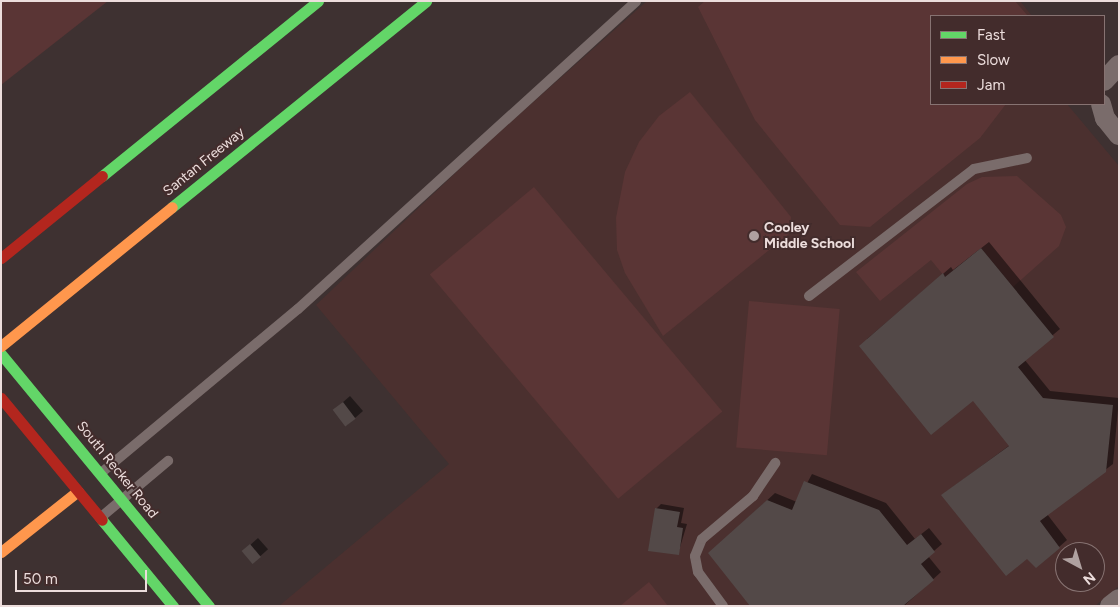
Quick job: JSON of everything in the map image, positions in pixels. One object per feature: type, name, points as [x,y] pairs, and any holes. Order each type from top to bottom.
[{"type":"main road","points":[[1,258],[318,1]]},
{"type":"main road","name":"Santan Freeway","points":[[1,346],[426,1]]},
{"type":"main road","name":"South Recker Road","points":[[1,354],[209,606]]},
{"type":"main road","points":[[1,398],[173,606]]},
{"type":"main road","points":[[1,552],[78,492]]},
{"type":"street","points":[[1105,80],[1119,65]]},
{"type":"street","points":[[1101,105],[1105,118],[1119,135]]},
{"type":"street","points":[[1110,606],[1119,599]]},
{"type":"lane","points":[[100,474],[298,309],[636,1]]},
{"type":"lane","points":[[809,296],[974,169],[1027,158]]},
{"type":"lane","points":[[100,518],[168,461]]},
{"type":"lane","points":[[722,606],[698,572],[695,556],[702,539],[753,496],[775,463]]},
{"type":"shaded area","points":[[1,1],[108,1],[1,85]]},
{"type":"shaded area","name":"Cooley Middle School","points":[[647,1],[1020,1],[1031,15],[930,15],[930,105],[1068,105],[1119,166],[1119,586],[1095,606],[279,606],[449,464],[316,305],[486,144]]},
{"type":"shaded area","points":[[705,1],[1015,1],[1027,15],[930,15],[930,105],[1005,105],[980,138],[870,227],[840,225],[755,120],[698,7]]},
{"type":"shaded area","points":[[690,92],[791,217],[789,234],[663,336],[625,273],[617,250],[616,218],[625,172],[639,142],[659,116]]},
{"type":"shaded area","points":[[1017,176],[1061,215],[1066,227],[1059,246],[1013,287],[981,248],[945,277],[931,260],[880,301],[856,272],[967,184],[982,177]]},
{"type":"shaded area","points":[[534,187],[722,411],[618,499],[430,274]]},
{"type":"shaded area","points":[[749,301],[840,309],[827,455],[736,447]]},
{"type":"shaded area","points":[[649,582],[668,606],[620,606]]},
{"type":"building","points":[[981,248],[1054,337],[1018,367],[1043,398],[1113,405],[1106,472],[1040,521],[1056,542],[1055,552],[1036,568],[1027,559],[1006,576],[941,495],[1009,446],[973,401],[931,435],[859,346],[943,273],[945,277]]},
{"type":"building","points":[[343,402],[356,419],[345,427],[333,410]]},
{"type":"building","points":[[804,481],[879,510],[907,545],[921,534],[935,552],[921,564],[934,580],[903,606],[750,606],[708,553],[767,500],[792,510]]},
{"type":"building","points":[[655,508],[680,512],[677,527],[683,528],[679,555],[648,551]]},
{"type":"building","points":[[250,544],[261,557],[253,564],[242,551]]},
{"type":"traffic: fast","points":[[102,176],[318,1]]},
{"type":"traffic: fast","points":[[172,207],[426,1]]},
{"type":"traffic: fast","points":[[1,354],[209,606]]},
{"type":"traffic: fast","points":[[102,520],[173,606]]},
{"type":"traffic: slow","points":[[1,346],[172,207]]},
{"type":"traffic: slow","points":[[1,552],[78,491]]},
{"type":"traffic: jam","points":[[1,258],[102,176]]},
{"type":"traffic: jam","points":[[1,398],[102,520]]},
{"type":"place","name":"Cooley Middle School","points":[[754,236]]}]
